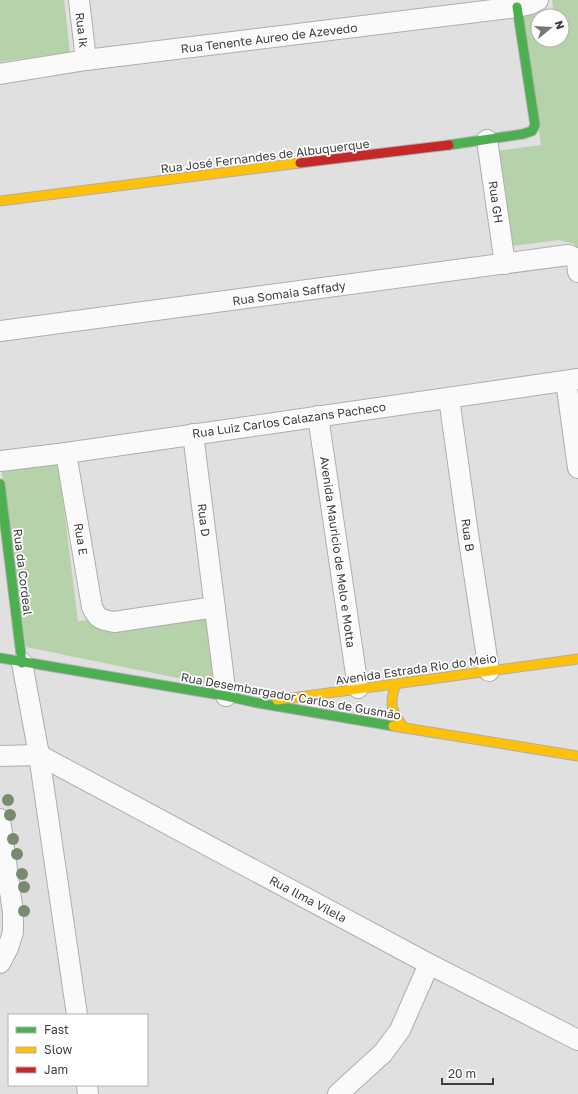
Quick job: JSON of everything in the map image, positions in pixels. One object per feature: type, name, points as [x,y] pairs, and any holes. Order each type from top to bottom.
[{"type":"street","name":"Rua Ik","points":[[79,0],[86,60]]},
{"type":"street","name":"Rua Tenente Aureo de Azevedo","points":[[0,74],[86,60],[517,7],[530,4],[538,0]]},
{"type":"street","name":"Rua José Fernandes de Albuquerque","points":[[0,201],[487,140],[532,131],[535,125],[517,7]]},
{"type":"street","name":"Rua GH","points":[[487,140],[505,264]]},
{"type":"street","name":"Rua Somaia Saffady","points":[[0,331],[568,255],[573,256],[577,266]]},
{"type":"street","name":"Rua Luiz Carlos Calazans Pacheco","points":[[0,461],[66,453],[572,380]]},
{"type":"street","points":[[572,380],[578,468]]},
{"type":"street","name":"Rua B","points":[[449,398],[489,671]]},
{"type":"street","name":"Avenida Mauricio de Melo e Motta","points":[[318,416],[358,688]]},
{"type":"street","name":"Rua D","points":[[193,434],[226,696]]},
{"type":"street","name":"Rua E","points":[[66,453],[92,608],[95,616],[103,620],[114,622],[215,607]]},
{"type":"street","name":"Rua da Cordeal","points":[[0,484],[22,663]]},
{"type":"street","name":"Rua Desembargador Carlos de Gusmão","points":[[0,658],[404,728],[578,756]]},
{"type":"street","name":"Avenida Estrada Rio do Meio","points":[[258,703],[358,688],[578,659]]},
{"type":"street","points":[[22,663],[39,755],[77,1014]]},
{"type":"street","points":[[396,684],[392,692],[391,705],[393,712],[404,728]]},
{"type":"street","points":[[0,756],[39,755]]},
{"type":"street","name":"Rua Ilma Vilela","points":[[39,755],[429,964],[578,1040]]},
{"type":"street","points":[[0,819],[14,912],[13,932],[8,948],[0,963]]},
{"type":"street","points":[[338,1094],[383,1053],[400,1030],[429,964]]},
{"type":"green space","points":[[0,0],[64,0],[70,52],[0,62]]},
{"type":"green space","points":[[552,0],[578,0],[578,249],[574,244],[559,240],[504,247],[490,152],[541,145],[522,13],[530,12],[530,48],[570,48],[570,8],[553,8]]},
{"type":"green space","points":[[58,460],[78,621],[146,616],[211,615],[217,686],[26,647],[1,467]]},
{"type":"traffic: fast","points":[[449,145],[523,134],[532,131],[535,125],[517,7]]},
{"type":"traffic: fast","points":[[0,484],[22,663]]},
{"type":"traffic: fast","points":[[0,658],[393,726]]},
{"type":"traffic: slow","points":[[0,201],[300,163]]},
{"type":"traffic: slow","points":[[277,700],[578,659]]},
{"type":"traffic: slow","points":[[396,684],[392,697],[392,708],[404,728]]},
{"type":"traffic: slow","points":[[393,726],[578,756]]},
{"type":"traffic: jam","points":[[300,163],[449,145]]}]
